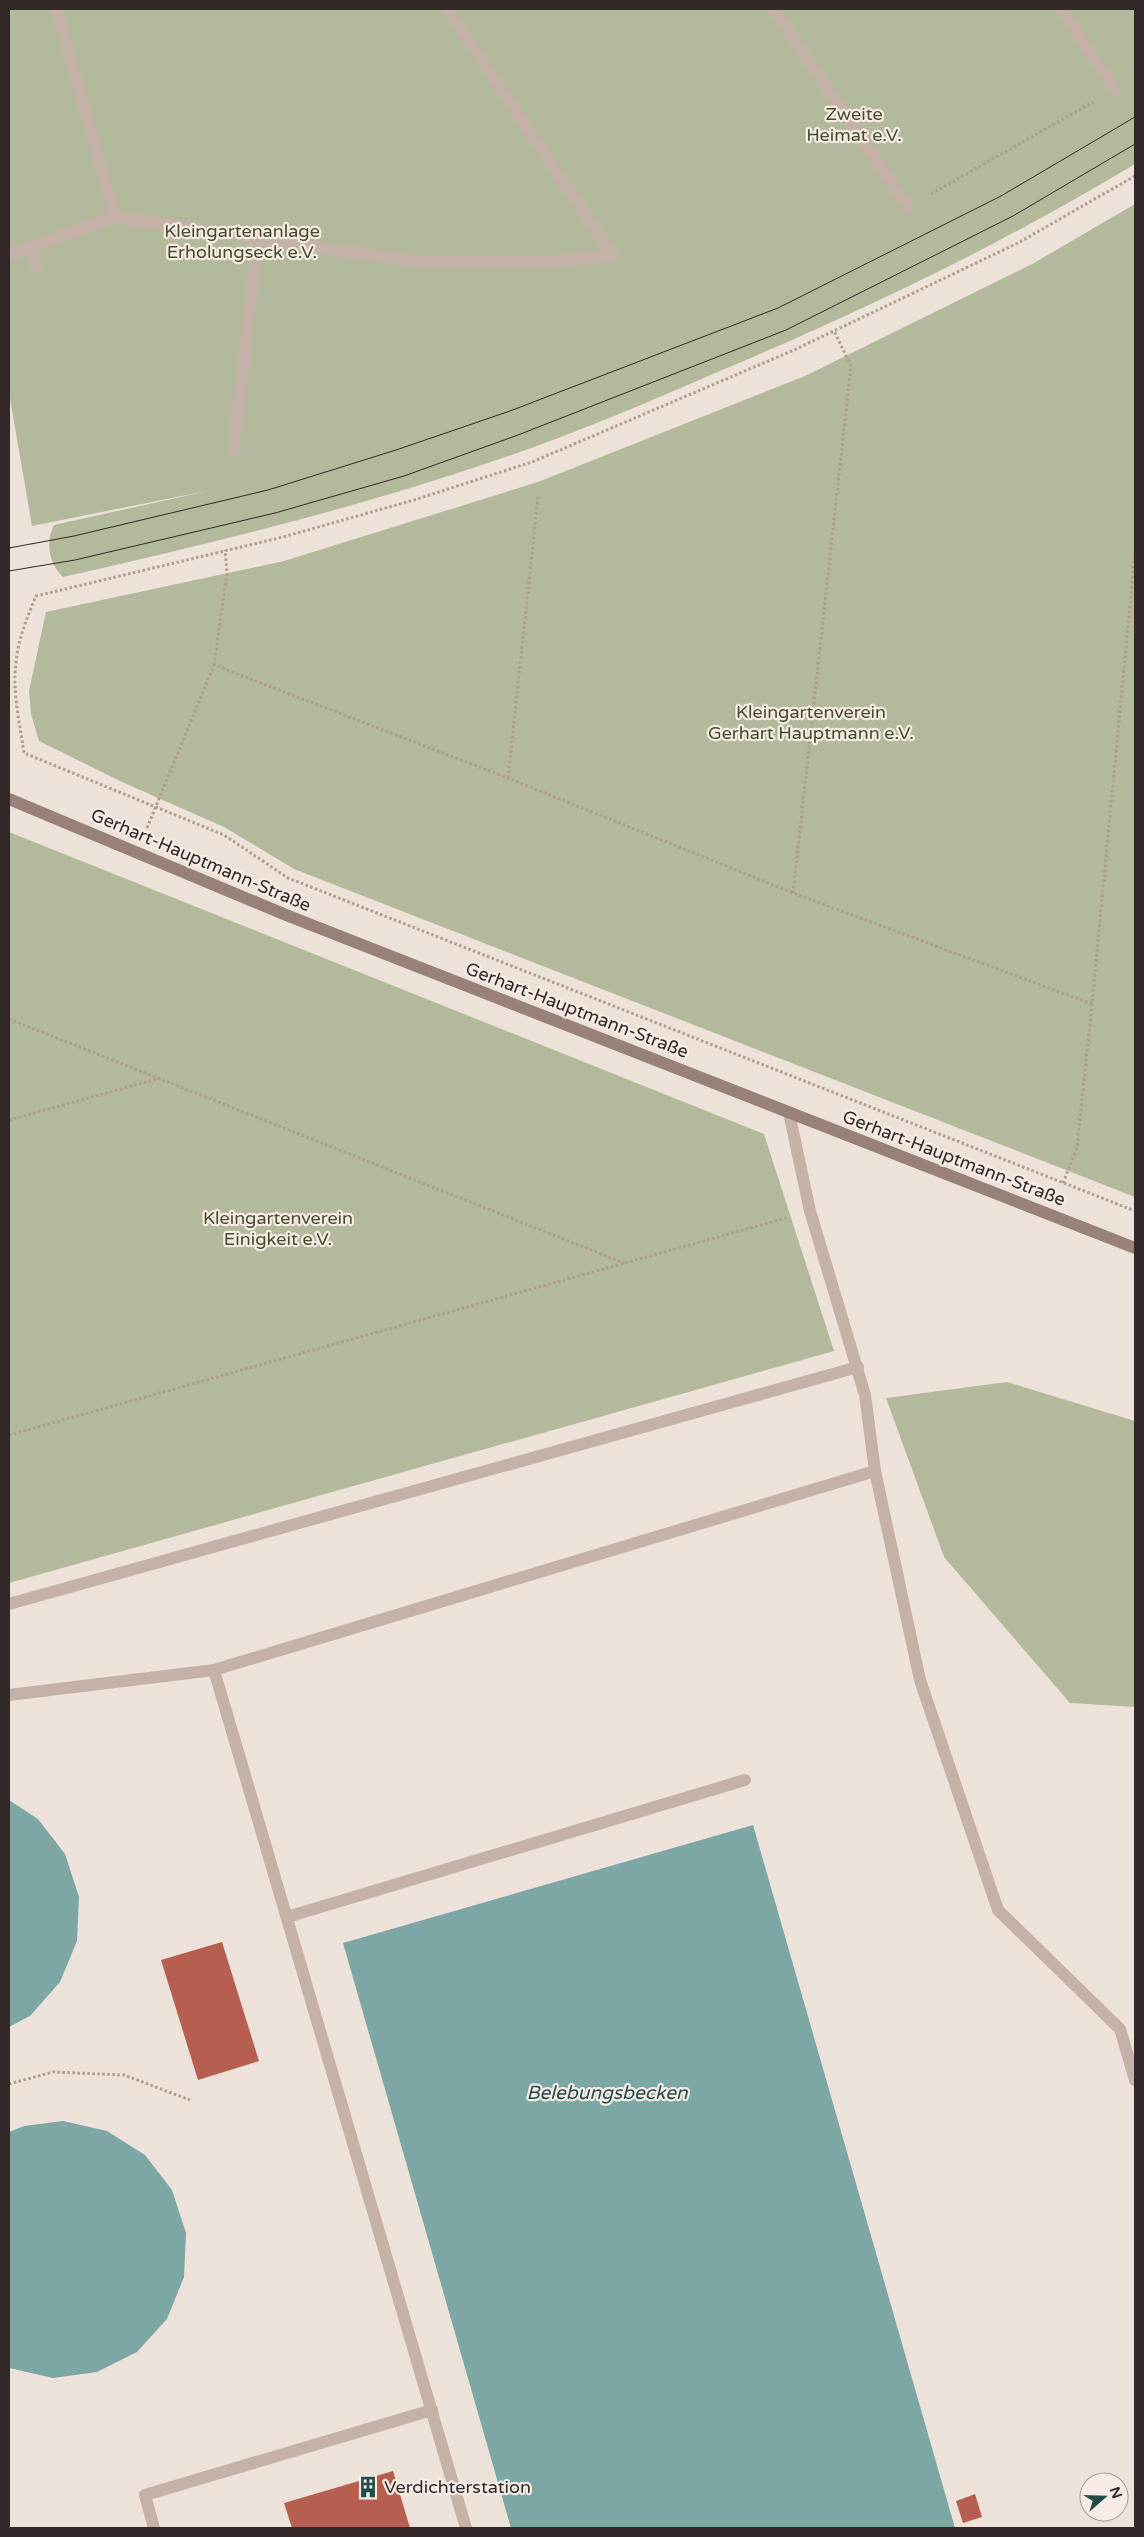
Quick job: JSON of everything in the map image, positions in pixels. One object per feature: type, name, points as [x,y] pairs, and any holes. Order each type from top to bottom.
[{"type":"street","name":"Gerhart-Hauptmann-Straße","points":[[9,799],[286,915],[1135,1248]]},
{"type":"lane","points":[[56,9],[115,217]]},
{"type":"lane","points":[[9,255],[115,217],[419,262],[544,262],[613,256],[447,9]]},
{"type":"lane","points":[[773,9],[908,207]]},
{"type":"lane","points":[[1060,9],[1115,90]]},
{"type":"lane","points":[[233,451],[258,238]]},
{"type":"lane","points":[[30,248],[36,267]]},
{"type":"lane","points":[[789,1113],[810,1211],[865,1395],[875,1471],[920,1680],[998,1910],[1120,2029],[1135,2080]]},
{"type":"lane","points":[[9,1604],[858,1367]]},
{"type":"lane","points":[[9,1695],[214,1670],[875,1471]]},
{"type":"lane","points":[[214,1670],[466,2528]]},
{"type":"lane","points":[[286,1917],[744,1780]]},
{"type":"lane","points":[[154,2528],[145,2495],[432,2410]]},
{"type":"path","points":[[908,207],[1115,90]]},
{"type":"path","points":[[1135,176],[1018,243],[834,331],[532,462],[414,500],[283,537],[36,596],[21,635],[16,664],[16,698],[24,753],[224,835],[288,878],[1135,1211]]},
{"type":"path","points":[[793,893],[851,366],[834,331]]},
{"type":"path","points":[[508,778],[538,496]]},
{"type":"path","points":[[137,852],[214,665],[227,573],[225,550]]},
{"type":"path","points":[[1063,1183],[1077,1147],[1135,553]]},
{"type":"path","points":[[214,665],[508,778],[793,893],[1092,1004]]},
{"type":"path","points":[[9,1019],[625,1263]]},
{"type":"path","points":[[9,1120],[161,1078]]},
{"type":"path","points":[[9,1435],[810,1211]]},
{"type":"path","points":[[9,2084],[53,2072],[124,2075],[190,2100]]},
{"type":"green space","name":"Kleingartenanlage Erholungseck e.V.","points":[[9,9],[1135,9],[1135,164],[1034,222],[879,300],[773,348],[576,431],[518,453],[383,496],[224,539],[63,577],[54,566],[50,552],[50,538],[54,525],[212,490],[32,526],[9,393]]},
{"type":"green space","name":"Kleingartenverein Gerhart Hauptmann e.V.","points":[[1135,204],[1135,1197],[294,869],[224,827],[122,782],[39,741],[31,714],[29,691],[46,612],[284,561],[538,482],[805,376],[1034,263]]},
{"type":"green space","name":"Kleingartenverein Einigkeit e.V.","points":[[9,832],[764,1134],[834,1351],[9,1583]]},
{"type":"green space","points":[[1007,1382],[1135,1421],[1135,1707],[1070,1703],[944,1557],[886,1398]]},
{"type":"water","points":[[9,1800],[38,1819],[65,1854],[79,1897],[77,1941],[60,1982],[30,2016],[9,2027]]},
{"type":"water","name":"Belebungsbecken","points":[[753,1825],[955,2528],[511,2528],[343,1943]]},
{"type":"water","points":[[63,2121],[107,2131],[145,2155],[172,2190],[186,2233],[184,2277],[167,2319],[137,2352],[97,2372],[53,2378],[9,2368],[9,2132],[24,2126]]},
{"type":"building","points":[[222,1942],[259,2061],[198,2080],[161,1960]]},
{"type":"building","name":"Verdichterstation","points":[[393,2471],[410,2528],[292,2528],[284,2503]]},
{"type":"building","points":[[975,2494],[982,2517],[963,2523],[956,2501]]},
{"type":"tram line","points":[[9,548],[74,536],[268,490],[396,450],[510,411],[778,308],[1001,196],[1135,117]]},
{"type":"tram line","points":[[9,571],[75,560],[275,513],[404,476],[518,435],[786,330],[1013,216],[1135,144]]},
{"type":"place","name":"Verdichterstation","points":[[368,2487]]},
{"type":"park label","name":"Zweite Heimat e.V.","points":[[854,124]]}]
